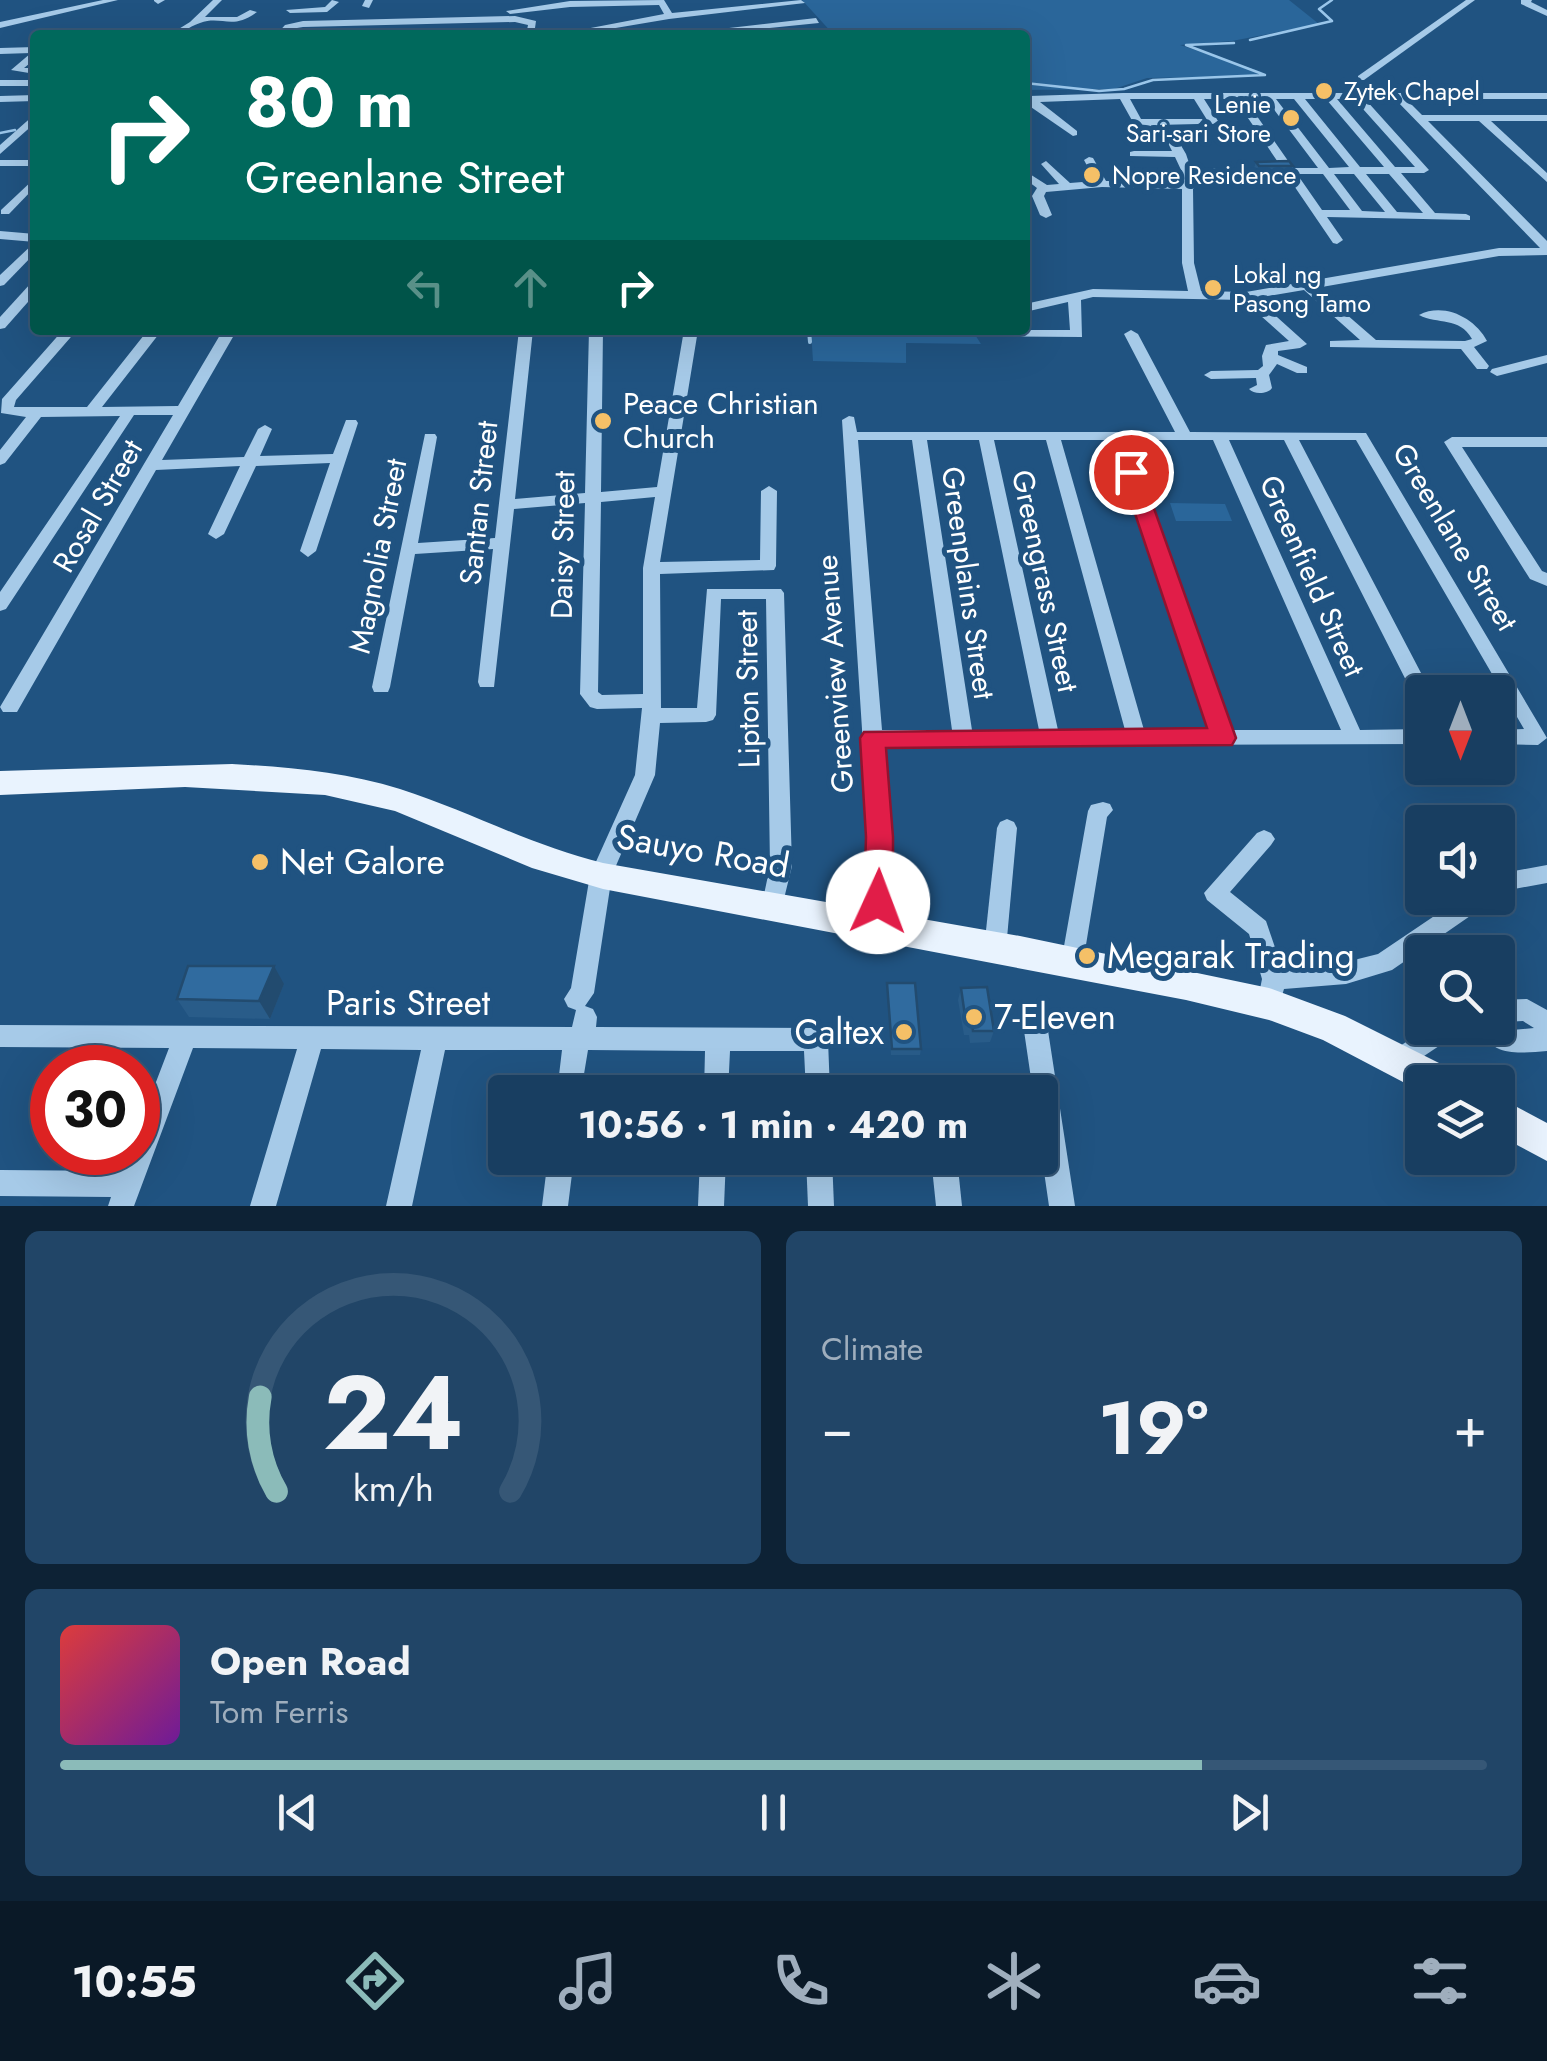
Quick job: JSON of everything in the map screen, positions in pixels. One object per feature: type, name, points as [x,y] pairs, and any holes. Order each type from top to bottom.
[{"type":"main road","name":"Sauyo Road","points":[[0,782],[254,778],[363,790],[512,849],[600,875],[874,923],[1072,964],[1272,992],[1409,1065]]},
{"type":"main road","points":[[1515,1125],[1547,1143]]},
{"type":"street","points":[[0,25],[114,0]]},
{"type":"street","points":[[183,30],[218,0]]},
{"type":"street","points":[[685,0],[706,30]]},
{"type":"street","points":[[1361,78],[1471,0]]},
{"type":"street","points":[[1528,0],[1524,2],[1547,13]]},
{"type":"street","points":[[50,5],[62,2],[75,9]]},
{"type":"street","points":[[290,10],[320,10],[335,2]]},
{"type":"street","points":[[419,13],[514,10],[571,2],[664,2],[669,16]]},
{"type":"street","points":[[587,30],[669,16],[799,2],[824,30]]},
{"type":"street","points":[[312,24],[320,10]]},
{"type":"street","points":[[198,20],[243,20],[253,12]]},
{"type":"street","points":[[8,14],[18,21]]},
{"type":"street","points":[[286,30],[312,24],[522,19],[533,22],[531,30]]},
{"type":"street","points":[[735,30],[816,21]]},
{"type":"street","points":[[0,51],[30,52]]},
{"type":"street","points":[[30,57],[16,70],[30,71]]},
{"type":"street","points":[[0,83],[30,83]]},
{"type":"street","points":[[1197,96],[1213,121]]},
{"type":"street","points":[[1030,100],[1061,104],[1197,96],[1547,96]]},
{"type":"street","points":[[1238,96],[1337,240]]},
{"type":"street","points":[[1268,96],[1360,216]]},
{"type":"street","points":[[1297,96],[1395,217]]},
{"type":"street","points":[[1328,96],[1433,218]]},
{"type":"street","points":[[1030,178],[1042,189],[1292,170],[1424,170],[1357,96]]},
{"type":"street","points":[[1398,96],[1547,249]]},
{"type":"street","points":[[0,99],[30,98]]},
{"type":"street","points":[[1126,100],[1180,104]]},
{"type":"street","points":[[1126,100],[1155,132],[1168,132],[1181,154],[1189,179],[1188,263],[1195,294]]},
{"type":"street","points":[[1030,102],[1073,133]]},
{"type":"street","points":[[1061,104],[1079,116]]},
{"type":"street","points":[[1420,118],[1541,118],[1547,128]]},
{"type":"street","points":[[1483,118],[1547,179]]},
{"type":"street","points":[[0,151],[30,122]]},
{"type":"street","points":[[1144,122],[1198,122]]},
{"type":"street","points":[[1134,154],[1181,154]]},
{"type":"street","points":[[1088,160],[1102,184]]},
{"type":"street","points":[[0,163],[30,163]]},
{"type":"street","points":[[1046,164],[1066,186]]},
{"type":"street","points":[[5,212],[30,186]]},
{"type":"street","points":[[1042,189],[1038,196],[1046,216]]},
{"type":"street","points":[[1322,213],[1466,218]]},
{"type":"street","points":[[0,247],[6,236]]},
{"type":"street","points":[[1030,307],[1074,296],[1246,296],[1502,252],[1547,249]]},
{"type":"street","points":[[0,282],[30,251]]},
{"type":"street","points":[[1308,286],[1372,344]]},
{"type":"street","points":[[2,322],[30,292]]},
{"type":"street","points":[[1030,332],[1077,334],[1074,296]]},
{"type":"street","points":[[1211,375],[1262,374],[1270,367],[1269,356],[1277,344],[1300,344],[1246,296]]},
{"type":"street","points":[[0,300],[22,301]]},
{"type":"street","points":[[1335,344],[1480,342],[1468,322],[1460,318],[1426,316]]},
{"type":"street","points":[[1132,334],[1185,436]]},
{"type":"street","points":[[66,335],[9,400],[6,410],[184,410]]},
{"type":"street","points":[[91,412],[152,335]]},
{"type":"street","name":"Rosal Street","points":[[10,707],[227,335]]},
{"type":"street","name":"Santan Street","points":[[487,682],[525,335]]},
{"type":"street","name":"Daisy Street","points":[[596,335],[590,698],[651,709]]},
{"type":"street","points":[[571,1075],[600,875],[639,796],[648,763],[651,568],[690,335]]},
{"type":"street","points":[[1465,345],[1489,369],[1547,360]]},
{"type":"street","points":[[1269,356],[1302,370]]},
{"type":"street","points":[[1256,389],[1265,388],[1262,374]]},
{"type":"street","points":[[0,605],[130,411]]},
{"type":"street","points":[[0,460],[36,412]]},
{"type":"street","points":[[308,551],[351,423]]},
{"type":"street","name":"Greenview Avenue","points":[[874,923],[881,876],[849,428],[919,436]]},
{"type":"street","points":[[216,534],[265,429]]},
{"type":"street","name":"Magnolia Street","points":[[381,687],[430,436]]},
{"type":"street","points":[[919,436],[1289,436],[1412,675]]},
{"type":"street","name":"Greenplains Street","points":[[919,436],[963,738]]},
{"type":"street","name":"Greengrass Street","points":[[986,436],[1050,738]]},
{"type":"street","points":[[1052,436],[1136,738]]},
{"type":"street","points":[[1119,436],[1224,738]]},
{"type":"street","name":"Greenfield Street","points":[[1219,436],[1354,738]]},
{"type":"street","name":"Greenlane Street","points":[[1289,436],[1361,436],[1502,675]]},
{"type":"street","points":[[1547,442],[1452,442],[1536,574],[1547,580]]},
{"type":"street","points":[[154,465],[339,458]]},
{"type":"street","points":[[507,505],[664,491]]},
{"type":"street","points":[[651,568],[768,566],[769,491]]},
{"type":"street","points":[[408,548],[502,543]]},
{"type":"street","name":"Lipton Street","points":[[651,709],[706,714],[713,593],[776,593],[780,866],[772,904]]},
{"type":"street","name":"Greenlane Street","points":[[1515,698],[1538,737],[1515,737]]},
{"type":"street","points":[[872,738],[1405,738]]},
{"type":"street","points":[[1072,964],[1098,811],[1103,810]]},
{"type":"street","points":[[995,948],[1006,828]]},
{"type":"street","points":[[1264,840],[1214,893],[1258,928],[1272,992],[1384,964],[1454,915]]},
{"type":"street","points":[[1515,881],[1547,874]]},
{"type":"street","points":[[1515,1011],[1527,1010],[1547,1023]]},
{"type":"street","name":"Paris Street","points":[[0,1036],[435,1039],[579,1019],[718,1040],[816,1040],[817,1075]]},
{"type":"street","points":[[1036,1024],[1040,1075]]},
{"type":"street","points":[[0,1183],[126,1195],[185,1037]]},
{"type":"street","points":[[263,1206],[312,1038]]},
{"type":"street","points":[[1515,1041],[1547,1038]]},
{"type":"street","points":[[399,1206],[435,1039]]},
{"type":"street","points":[[717,1075],[718,1040]]},
{"type":"street","points":[[1400,1060],[1422,1045]]},
{"type":"street","points":[[555,1206],[559,1175]]},
{"type":"street","points":[[711,1206],[712,1175]]},
{"type":"street","points":[[819,1175],[820,1206]]},
{"type":"street","points":[[945,1175],[948,1206]]},
{"type":"street","points":[[1056,1175],[1062,1206]]},
{"type":"shaded area","points":[[802,0],[1289,0],[1319,24],[1232,41],[1180,45],[1262,72],[1255,76],[1147,78],[1114,89],[1030,90],[1030,30],[829,30]]},
{"type":"shaded area","points":[[811,335],[975,335],[981,344],[906,343],[906,363],[813,361]]},
{"type":"shaded area","points":[[1170,503],[1225,504],[1232,521],[1176,521]]},
{"type":"building","points":[[1289,161],[1293,166],[1259,166],[1256,162]]},
{"type":"building","points":[[188,966],[274,966],[259,1001],[177,999]]},
{"type":"building","name":"Caltex","points":[[887,983],[915,983],[921,1049],[892,1049]]},
{"type":"building","points":[[987,987],[994,1031],[973,1031],[972,1023],[966,1023],[961,988]]},
{"type":"waterway","points":[[1250,40],[1332,21],[1319,9],[1332,0]]},
{"type":"waterway","points":[[1030,84],[1099,91],[1124,89],[1153,80],[1265,75],[1186,45],[1234,43]]},
{"type":"waterway","points":[[0,133],[15,130]]},
{"type":"waterway","points":[[809,335],[810,342]]},
{"type":"place","name":"Zytek Chapel","points":[[1324,91]]},
{"type":"place","name":"Lenie Sari-sari Store","points":[[1291,118]]},
{"type":"place","name":"Nopre Residence","points":[[1092,175]]},
{"type":"place","name":"Lokal ng Pasong Tamo","points":[[1213,288]]},
{"type":"place","name":"Peace Christian Church","points":[[603,421]]},
{"type":"place","name":"Net Galore","points":[[260,862]]},
{"type":"place","name":"Megarak Trading","points":[[1087,956]]},
{"type":"place","name":"7-Eleven","points":[[974,1017]]},
{"type":"place","name":"Caltex","points":[[904,1032]]},
{"type":"route","points":[[878,902],[880,837],[872,738],[1224,738],[1131,472]]}]
